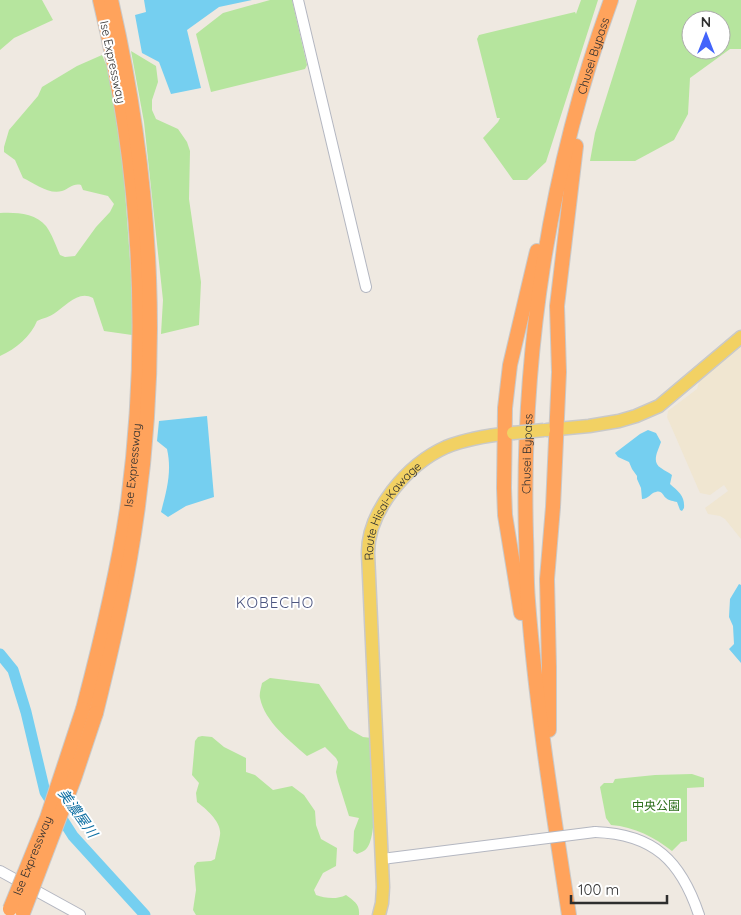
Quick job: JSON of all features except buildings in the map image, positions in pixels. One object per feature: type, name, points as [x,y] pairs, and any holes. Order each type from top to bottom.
[{"type":"highway","name":"Chusei Bypass","points":[[569,915],[544,744],[528,599],[525,492],[528,392],[546,245],[567,149],[587,73],[611,0]]},
{"type":"highway","name":"Ise Expressway","points":[[16,913],[74,780],[89,711],[111,650],[128,574],[139,449],[146,332],[120,65],[106,1]]},
{"type":"highway","points":[[560,855],[549,730],[546,604],[547,564],[553,507],[550,429],[558,406],[557,306],[559,284],[574,154],[588,84],[587,73]]},
{"type":"highway","points":[[544,744],[538,728],[532,694],[506,516],[509,434],[505,408],[510,365],[560,147],[572,106],[587,73]]},
{"type":"main road","name":"Route Hisai-Kawage","points":[[379,915],[383,895],[382,859],[368,548],[375,523],[394,487],[424,461],[445,448],[466,441],[619,421],[636,416],[659,406],[741,337]]},
{"type":"street","points":[[298,0],[366,287]]},
{"type":"street","points":[[382,859],[595,832],[626,835],[643,841],[658,850],[682,874],[699,915]]},
{"type":"street","points":[[0,871],[80,915]]},
{"type":"shaded area","points":[[741,346],[741,539],[725,519],[708,514],[705,508],[728,491],[724,485],[710,495],[700,493],[667,417],[668,411],[697,389],[699,382]]},
{"type":"green space","points":[[0,0],[42,0],[53,20],[14,38],[0,50]]},
{"type":"green space","points":[[270,0],[292,0],[307,65],[305,69],[211,92],[196,34],[223,13]]},
{"type":"green space","points":[[581,0],[598,0],[546,162],[527,180],[513,180],[483,138],[500,118],[497,118],[477,39],[479,35],[575,12],[576,14]]},
{"type":"green space","points":[[637,0],[741,0],[741,49],[731,49],[731,10],[681,10],[681,60],[715,60],[690,78],[688,114],[674,140],[635,161],[590,161],[595,133]]},
{"type":"green space","points":[[131,51],[156,66],[158,82],[152,100],[152,110],[156,119],[178,129],[187,142],[190,151],[189,199],[201,282],[199,325],[161,334],[163,300],[144,122]]},
{"type":"green space","points":[[102,55],[108,69],[123,163],[132,288],[132,335],[104,331],[93,298],[82,296],[72,300],[53,314],[37,321],[31,332],[22,342],[0,356],[0,213],[24,214],[37,218],[46,226],[60,255],[65,257],[75,256],[96,227],[110,212],[114,204],[108,196],[83,190],[81,185],[73,185],[57,192],[42,188],[23,178],[15,160],[4,152],[9,130],[38,96],[42,87],[77,66]]},
{"type":"green space","points":[[270,678],[319,684],[349,729],[363,737],[372,738],[373,828],[371,840],[363,851],[357,854],[353,851],[354,831],[359,818],[349,816],[338,781],[336,772],[338,762],[336,758],[325,747],[307,756],[272,723],[263,707],[260,696],[262,683]]},
{"type":"green space","points":[[198,737],[212,737],[224,747],[246,758],[246,772],[255,775],[273,790],[292,786],[304,795],[315,811],[316,825],[321,839],[337,848],[336,866],[323,873],[314,890],[316,895],[338,898],[346,895],[357,905],[359,915],[196,915],[193,910],[196,890],[194,866],[197,862],[215,859],[220,835],[219,825],[209,812],[197,802],[196,793],[199,783],[192,775],[195,741]]},
{"type":"green space","name":"中央公園","points":[[692,774],[704,778],[704,787],[687,788],[687,841],[681,842],[672,851],[644,834],[628,828],[611,825],[606,818],[600,787],[604,783],[613,783],[615,779]]},
{"type":"water","points":[[144,0],[252,0],[219,7],[187,30],[201,88],[171,94],[159,62],[142,53],[135,15],[146,12]]},
{"type":"water","points":[[207,416],[214,497],[186,506],[168,517],[161,512],[167,488],[169,465],[167,449],[157,441],[159,421]]},
{"type":"water","points":[[648,430],[656,433],[661,442],[656,456],[656,463],[672,475],[670,484],[682,497],[684,508],[682,511],[677,502],[667,499],[660,492],[642,499],[637,476],[629,462],[618,457],[615,453]]},
{"type":"water","points":[[739,584],[741,585],[741,663],[729,649],[734,644],[733,626],[729,617],[730,599]]},
{"type":"waterway","name":"美濃屋川","points":[[0,654],[13,670],[26,712],[45,792],[73,836],[145,915]]},
{"type":"district","name":"KOBECHO","points":[[275,602]]}]
